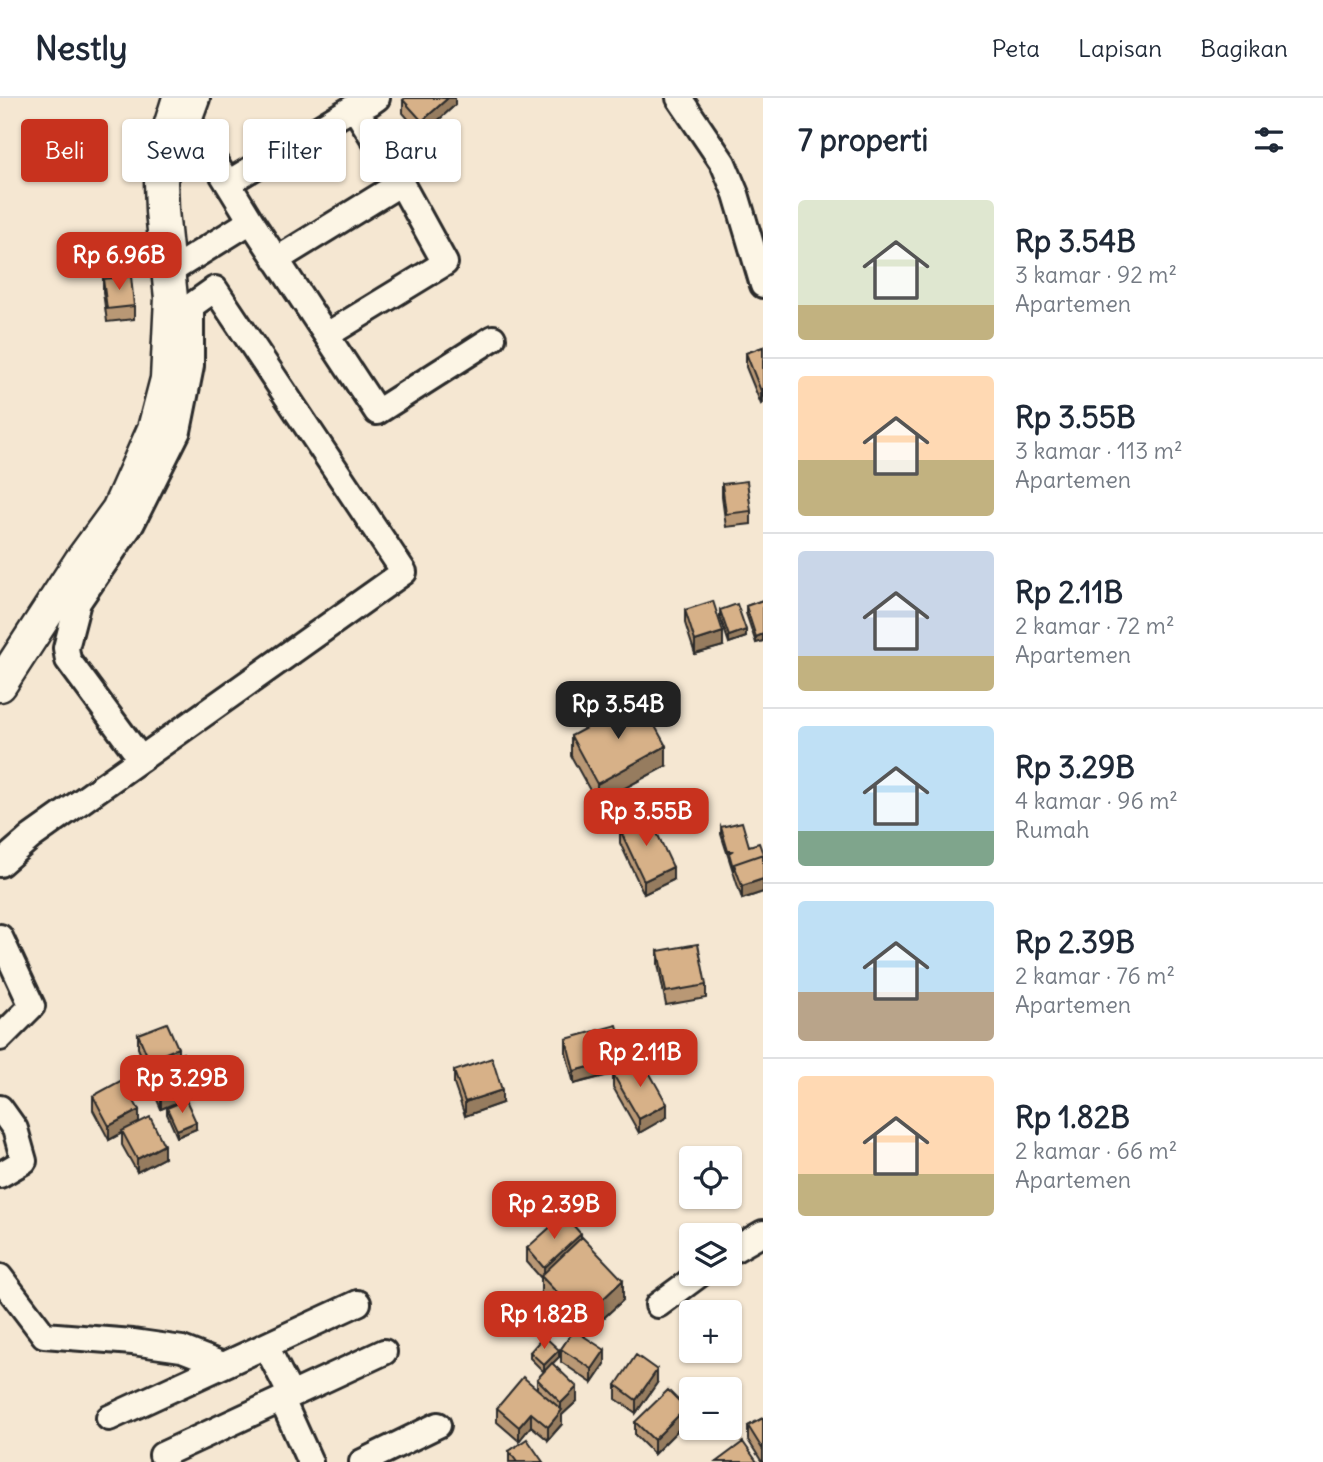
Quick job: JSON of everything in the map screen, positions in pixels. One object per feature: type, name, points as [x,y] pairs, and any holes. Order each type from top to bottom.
[{"type":"street","points":[[141,759],[68,660],[66,648],[78,603],[132,523],[178,431],[191,366],[181,308],[169,272],[161,181],[168,133],[180,98]]},
{"type":"street","points":[[197,98],[189,120],[276,260],[377,412],[493,338]]},
{"type":"street","points":[[679,98],[723,163],[762,275]]},
{"type":"street","points":[[228,183],[354,107],[401,183],[444,262],[327,335]]},
{"type":"street","points":[[276,260],[401,183]]},
{"type":"street","points":[[169,272],[251,221]]},
{"type":"street","points":[[0,685],[80,562],[118,510],[154,429],[181,308],[215,289],[404,572],[31,837],[0,864]]},
{"type":"street","points":[[0,937],[32,1006],[0,1038]]},
{"type":"street","points":[[0,1108],[15,1129],[24,1161],[0,1175]]},
{"type":"street","points":[[742,1245],[763,1233]]},
{"type":"street","points":[[0,1278],[44,1335],[182,1349],[222,1365]]},
{"type":"street","points":[[658,1305],[684,1286]]},
{"type":"street","points":[[108,1418],[358,1303]]},
{"type":"street","points":[[266,1346],[310,1462]]},
{"type":"street","points":[[162,1455],[384,1352]]},
{"type":"street","points":[[362,1462],[438,1425]]},
{"type":"building","points":[[448,98],[424,119],[420,119],[403,100]]},
{"type":"building","points":[[131,276],[134,306],[107,309],[103,279]]},
{"type":"building","points":[[763,347],[763,390],[761,391],[746,353]]},
{"type":"building","points":[[747,481],[751,511],[726,514],[722,484]]},
{"type":"building","points":[[763,600],[763,634],[756,637],[746,606]]},
{"type":"building","points":[[713,601],[723,632],[695,641],[685,610]]},
{"type":"building","points":[[737,604],[746,630],[729,636],[720,610]]},
{"type":"building","points":[[640,699],[666,746],[597,784],[571,736]]},
{"type":"building","points":[[649,816],[673,867],[644,881],[620,830]]},
{"type":"building","points":[[742,822],[749,846],[759,843],[763,854],[734,864],[734,871],[729,853],[732,851],[728,851],[721,827]]},
{"type":"building","points":[[763,854],[763,879],[742,886],[734,864]]},
{"type":"building","points":[[698,944],[706,985],[666,992],[658,951]]},
{"type":"building","points":[[167,1023],[178,1048],[149,1060],[138,1034]]},
{"type":"building","points":[[617,1025],[626,1057],[574,1071],[566,1039]]},
{"type":"building","points":[[183,1053],[195,1082],[161,1096],[149,1067]]},
{"type":"building","points":[[492,1058],[502,1090],[465,1102],[454,1071]]},
{"type":"building","points":[[641,1058],[667,1104],[639,1119],[613,1074]]},
{"type":"building","points":[[122,1080],[139,1110],[109,1126],[93,1096]]},
{"type":"building","points":[[186,1100],[196,1122],[177,1130],[167,1108]]},
{"type":"building","points":[[150,1117],[164,1145],[137,1159],[122,1131]]},
{"type":"building","points":[[564,1215],[581,1234],[544,1268],[527,1248]]},
{"type":"building","points":[[582,1237],[623,1280],[582,1319],[541,1276]]},
{"type":"building","points":[[574,1330],[605,1350],[592,1369],[561,1349]]},
{"type":"building","points":[[544,1336],[559,1350],[544,1365],[530,1352]]},
{"type":"building","points":[[636,1355],[657,1370],[636,1400],[616,1385]]},
{"type":"building","points":[[552,1363],[577,1387],[561,1403],[537,1379]]},
{"type":"building","points":[[523,1377],[562,1410],[548,1427],[531,1413],[519,1427],[497,1408]]},
{"type":"building","points":[[668,1390],[679,1401],[679,1415],[654,1440],[635,1422]]},
{"type":"building","points":[[763,1418],[763,1450],[748,1426]]},
{"type":"building","points":[[527,1439],[543,1462],[517,1462],[509,1451]]},
{"type":"building","points":[[743,1442],[757,1462],[716,1462]]}]
